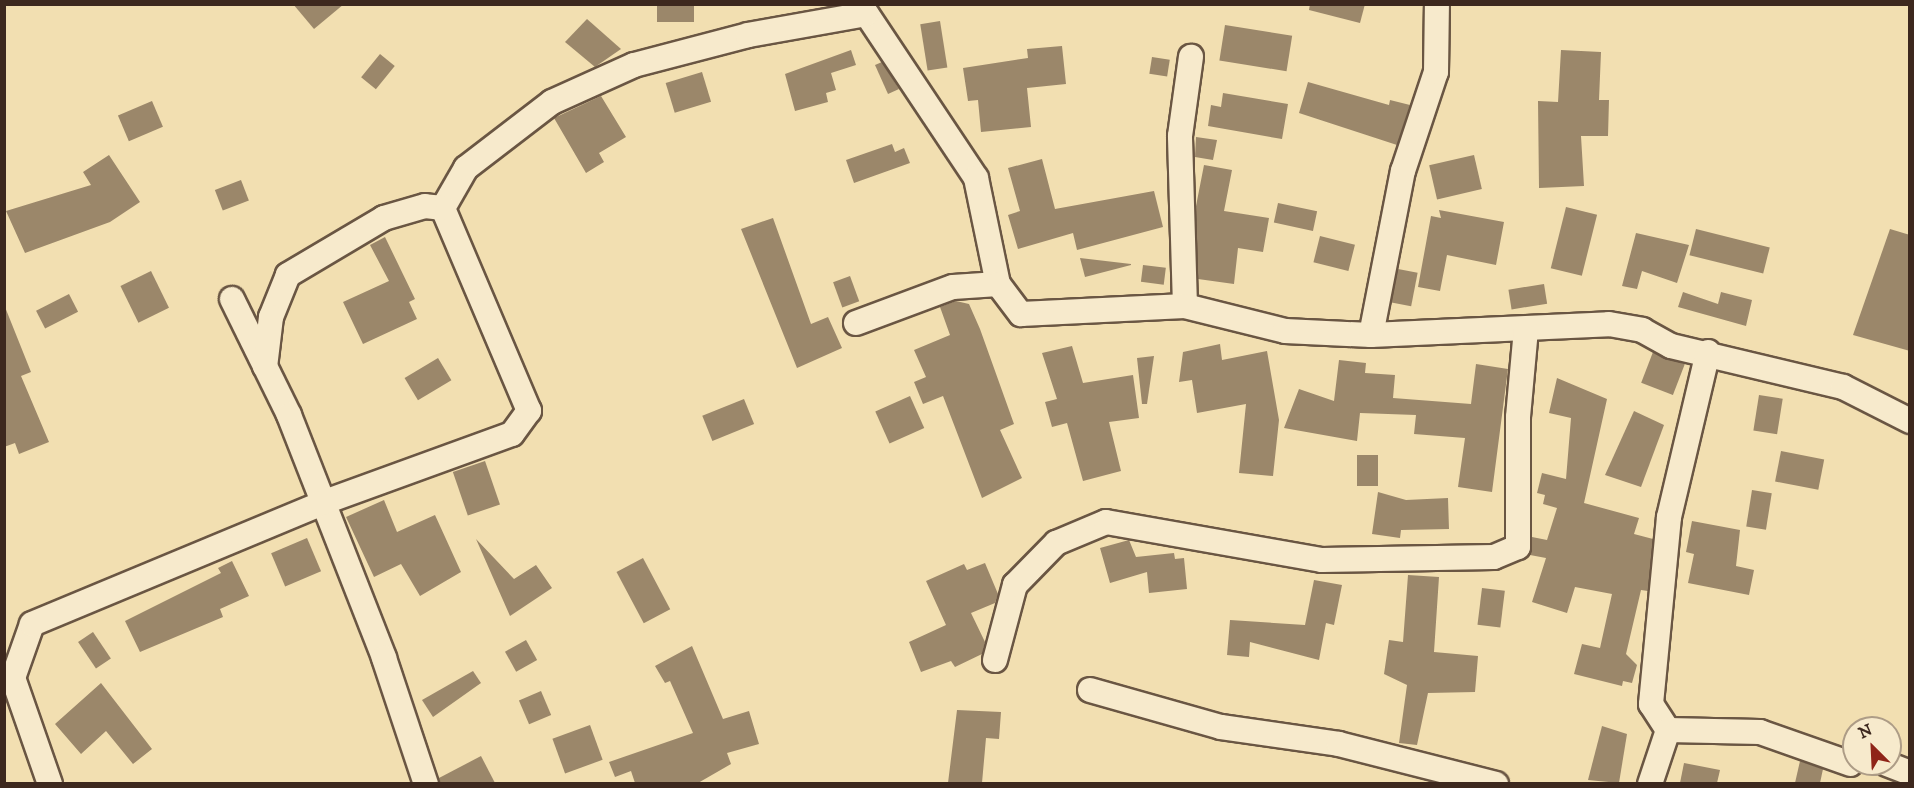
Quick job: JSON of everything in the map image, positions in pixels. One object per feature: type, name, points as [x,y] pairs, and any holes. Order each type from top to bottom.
[{"type":"street","points":[[1371,335],[1403,171],[1436,72],[1437,4]]},
{"type":"street","points":[[443,208],[466,168],[562,98],[634,65],[748,35],[863,9],[976,178],[998,284],[1021,314],[1185,306],[1285,331],[1371,335],[1609,324],[1642,330],[1671,346],[1708,352],[1843,387],[1910,421]]},
{"type":"street","points":[[1185,306],[1179,136],[1191,57]]},
{"type":"street","points":[[265,367],[271,317],[288,275],[384,219],[425,206],[443,208]]},
{"type":"street","points":[[50,783],[9,676],[32,624],[322,503],[512,434],[529,411],[443,208]]},
{"type":"street","points":[[856,323],[953,287],[998,284]]},
{"type":"street","points":[[232,299],[265,367],[322,503],[426,783]]},
{"type":"street","points":[[995,660],[1015,585],[1056,543],[1106,522],[1323,560],[1494,557],[1518,547],[1518,417],[1526,329]]},
{"type":"street","points":[[1668,730],[1651,704],[1669,517],[1708,352]]},
{"type":"street","points":[[1090,690],[1221,727],[1339,744],[1496,783]]},
{"type":"street","points":[[1668,730],[1760,732],[1842,766]]},
{"type":"street","points":[[1650,783],[1668,730]]},
{"type":"building","points":[[293,4],[344,4],[314,29]]},
{"type":"building","points":[[657,4],[694,4],[694,22],[657,22]]},
{"type":"building","points":[[1310,4],[1365,4],[1360,23],[1309,10]]},
{"type":"building","points":[[587,19],[621,49],[595,67],[565,42]]},
{"type":"building","points":[[940,21],[947,67],[928,71],[920,24]]},
{"type":"building","points":[[1225,25],[1292,36],[1287,71],[1219,61]]},
{"type":"building","points":[[1062,46],[1066,84],[1027,88],[1031,127],[981,132],[978,100],[968,101],[963,68],[1028,58],[1027,49]]},
{"type":"building","points":[[851,50],[856,65],[831,73],[836,90],[826,93],[828,102],[795,111],[785,74]]},
{"type":"building","points":[[1561,50],[1601,52],[1599,100],[1609,100],[1608,136],[1581,136],[1584,186],[1539,188],[1538,101],[1558,102]]},
{"type":"building","points":[[380,54],[395,66],[376,89],[361,77]]},
{"type":"building","points":[[1152,57],[1170,60],[1167,77],[1149,74]]},
{"type":"building","points":[[882,62],[899,89],[888,94],[875,65]]},
{"type":"building","points":[[702,72],[711,102],[675,113],[666,83]]},
{"type":"building","points":[[1308,82],[1389,105],[1390,100],[1410,105],[1397,145],[1299,113]]},
{"type":"building","points":[[1223,93],[1288,104],[1282,139],[1208,126],[1211,105],[1221,107]]},
{"type":"building","points":[[601,96],[626,137],[599,153],[604,162],[586,173],[554,118]]},
{"type":"building","points":[[152,101],[163,127],[129,141],[118,115]]},
{"type":"building","points":[[1196,137],[1217,140],[1213,160],[1195,157]]},
{"type":"building","points":[[892,144],[895,152],[904,148],[910,163],[854,183],[846,160]]},
{"type":"building","points":[[109,155],[140,202],[110,222],[25,253],[6,211],[91,185],[83,172]]},
{"type":"building","points":[[1474,155],[1482,189],[1437,199],[1429,165]]},
{"type":"building","points":[[1042,159],[1055,209],[1154,191],[1163,227],[1077,250],[1073,233],[1018,249],[1008,215],[1020,211],[1008,168]]},
{"type":"building","points":[[1204,165],[1232,170],[1224,211],[1269,218],[1263,252],[1238,248],[1234,284],[1198,279],[1196,206]]},
{"type":"building","points":[[241,180],[249,201],[223,211],[215,190]]},
{"type":"building","points":[[1278,203],[1317,211],[1313,231],[1274,223]]},
{"type":"building","points":[[1566,207],[1597,215],[1582,276],[1551,268]]},
{"type":"building","points":[[1439,210],[1504,222],[1496,265],[1447,255],[1440,291],[1418,287],[1431,216],[1441,218]]},
{"type":"building","points":[[773,218],[811,324],[828,317],[842,348],[797,368],[741,229]]},
{"type":"building","points":[[1696,229],[1770,247],[1763,274],[1689,255]]},
{"type":"building","points":[[1890,229],[1910,235],[1910,351],[1853,335]]},
{"type":"building","points":[[1636,233],[1689,245],[1677,283],[1642,271],[1637,289],[1622,286]]},
{"type":"building","points":[[1320,236],[1355,245],[1348,271],[1313,262]]},
{"type":"building","points":[[385,237],[415,299],[409,302],[417,319],[363,344],[343,302],[389,281],[370,245]]},
{"type":"building","points":[[1080,258],[1131,264],[1131,265],[1085,277]]},
{"type":"building","points":[[1143,265],[1166,268],[1164,285],[1141,282]]},
{"type":"building","points":[[1398,269],[1418,273],[1411,306],[1392,302]]},
{"type":"building","points":[[151,271],[169,308],[138,323],[120,286]]},
{"type":"building","points":[[850,276],[859,301],[842,308],[833,282]]},
{"type":"building","points":[[1544,284],[1547,304],[1512,309],[1508,290]]},
{"type":"building","points":[[1683,292],[1718,304],[1721,292],[1752,300],[1746,326],[1678,307]]},
{"type":"building","points":[[69,294],[78,312],[45,329],[36,311]]},
{"type":"building","points":[[956,301],[969,304],[980,329],[1014,424],[1000,430],[1022,478],[982,498],[943,396],[923,404],[914,382],[926,377],[914,350],[950,335],[940,307]]},
{"type":"building","points":[[5,307],[31,372],[21,376],[49,442],[19,454],[15,443],[4,447]]},
{"type":"building","points":[[1220,344],[1222,360],[1267,351],[1279,420],[1273,476],[1239,473],[1246,404],[1197,413],[1192,380],[1179,382],[1183,352]]},
{"type":"building","points":[[1072,346],[1083,383],[1133,375],[1139,418],[1109,422],[1121,471],[1083,481],[1067,423],[1052,427],[1045,402],[1057,399],[1042,353]]},
{"type":"building","points":[[1653,352],[1685,364],[1673,395],[1641,383]]},
{"type":"building","points":[[1154,356],[1147,404],[1142,404],[1137,358]]},
{"type":"building","points":[[438,358],[451,380],[418,400],[405,378]]},
{"type":"building","points":[[1339,360],[1366,363],[1365,373],[1395,375],[1393,398],[1471,404],[1476,364],[1508,369],[1492,492],[1458,487],[1465,438],[1414,434],[1416,415],[1360,413],[1357,441],[1284,428],[1299,389],[1334,401]]},
{"type":"building","points":[[1557,378],[1607,399],[1584,503],[1639,518],[1634,534],[1653,539],[1648,591],[1641,590],[1626,654],[1637,665],[1632,683],[1623,681],[1622,686],[1574,674],[1582,644],[1600,648],[1612,594],[1575,587],[1567,613],[1532,602],[1546,558],[1530,555],[1532,537],[1547,540],[1557,508],[1543,504],[1545,495],[1537,493],[1542,473],[1566,479],[1571,418],[1549,413]]},
{"type":"building","points":[[1759,395],[1783,399],[1777,434],[1753,431]]},
{"type":"building","points":[[910,396],[924,428],[890,443],[875,411]]},
{"type":"building","points":[[744,399],[754,424],[712,441],[702,416]]},
{"type":"building","points":[[1634,411],[1664,425],[1641,487],[1605,475]]},
{"type":"building","points":[[1781,451],[1824,459],[1818,490],[1775,481]]},
{"type":"building","points":[[1357,455],[1378,455],[1378,486],[1357,486]]},
{"type":"building","points":[[485,461],[500,504],[468,516],[453,472]]},
{"type":"building","points":[[1752,490],[1772,493],[1766,530],[1746,527]]},
{"type":"building","points":[[1378,492],[1406,500],[1448,498],[1449,529],[1401,530],[1400,538],[1372,534]]},
{"type":"building","points":[[384,500],[397,532],[435,515],[461,572],[420,596],[401,564],[374,577],[346,517]]},
{"type":"building","points":[[1692,521],[1740,530],[1736,566],[1754,570],[1749,595],[1688,583],[1694,554],[1686,552]]},
{"type":"building","points":[[307,538],[321,571],[285,586],[271,553]]},
{"type":"building","points":[[476,539],[514,579],[536,565],[552,588],[510,616]]},
{"type":"building","points":[[1129,540],[1136,557],[1174,553],[1175,559],[1184,558],[1187,589],[1149,593],[1147,572],[1110,583],[1100,548]]},
{"type":"building","points":[[643,558],[670,609],[644,623],[617,572]]},
{"type":"building","points":[[232,561],[249,596],[220,609],[223,617],[140,652],[125,621],[221,573],[218,568]]},
{"type":"building","points":[[985,563],[998,594],[995,603],[971,613],[985,642],[982,654],[955,667],[951,661],[921,672],[909,642],[946,625],[926,581],[964,564],[967,570]]},
{"type":"building","points":[[1408,575],[1439,577],[1434,652],[1478,656],[1475,692],[1428,693],[1417,745],[1399,743],[1407,685],[1384,674],[1389,640],[1403,642]]},
{"type":"building","points":[[1314,580],[1342,585],[1334,625],[1326,623],[1319,660],[1250,642],[1249,657],[1227,655],[1230,620],[1305,625]]},
{"type":"building","points":[[1482,588],[1505,591],[1500,628],[1477,625]]},
{"type":"building","points":[[93,632],[111,659],[96,669],[78,642]]},
{"type":"building","points":[[526,640],[537,660],[516,672],[505,652]]},
{"type":"building","points":[[692,646],[723,719],[749,711],[759,744],[727,753],[731,764],[698,783],[635,783],[631,771],[615,777],[609,762],[693,733],[670,681],[665,683],[655,666]]},
{"type":"building","points":[[473,671],[481,683],[433,717],[422,700]]},
{"type":"building","points":[[101,683],[152,749],[133,764],[106,731],[81,754],[55,724]]},
{"type":"building","points":[[541,691],[551,715],[529,724],[519,700]]},
{"type":"building","points":[[957,710],[1001,712],[999,739],[986,738],[982,783],[948,783]]},
{"type":"building","points":[[590,725],[603,760],[565,773],[552,739]]},
{"type":"building","points":[[1602,726],[1627,734],[1619,783],[1588,780]]},
{"type":"building","points":[[481,756],[495,783],[440,783],[439,778]]},
{"type":"building","points":[[1800,761],[1823,769],[1820,783],[1795,783]]},
{"type":"building","points":[[1684,763],[1720,770],[1717,783],[1680,783]]}]
